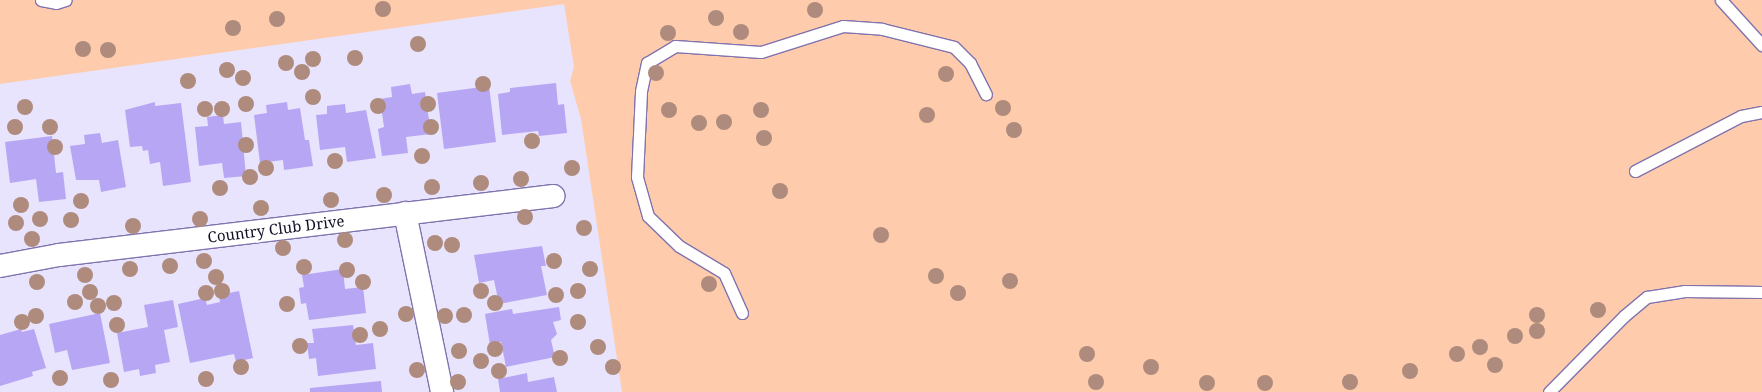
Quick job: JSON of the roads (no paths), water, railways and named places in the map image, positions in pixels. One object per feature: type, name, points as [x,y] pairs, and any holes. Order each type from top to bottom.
[{"type":"street","name":"Country Club Drive","points":[[0,266],[59,255],[553,196]]},
{"type":"street","points":[[405,213],[442,392]]},
{"type":"lane","points":[[41,0],[56,3],[66,0]]},
{"type":"lane","points":[[1721,0],[1762,45]]},
{"type":"lane","points":[[742,313],[724,273],[679,246],[648,216],[637,177],[641,91],[647,63],[675,46],[761,52],[843,26],[882,29],[954,47],[970,63],[986,94]]},
{"type":"lane","points":[[1635,171],[1741,116],[1762,112]]},
{"type":"lane","points":[[1549,392],[1624,316],[1648,297],[1684,290],[1762,292]]}]
